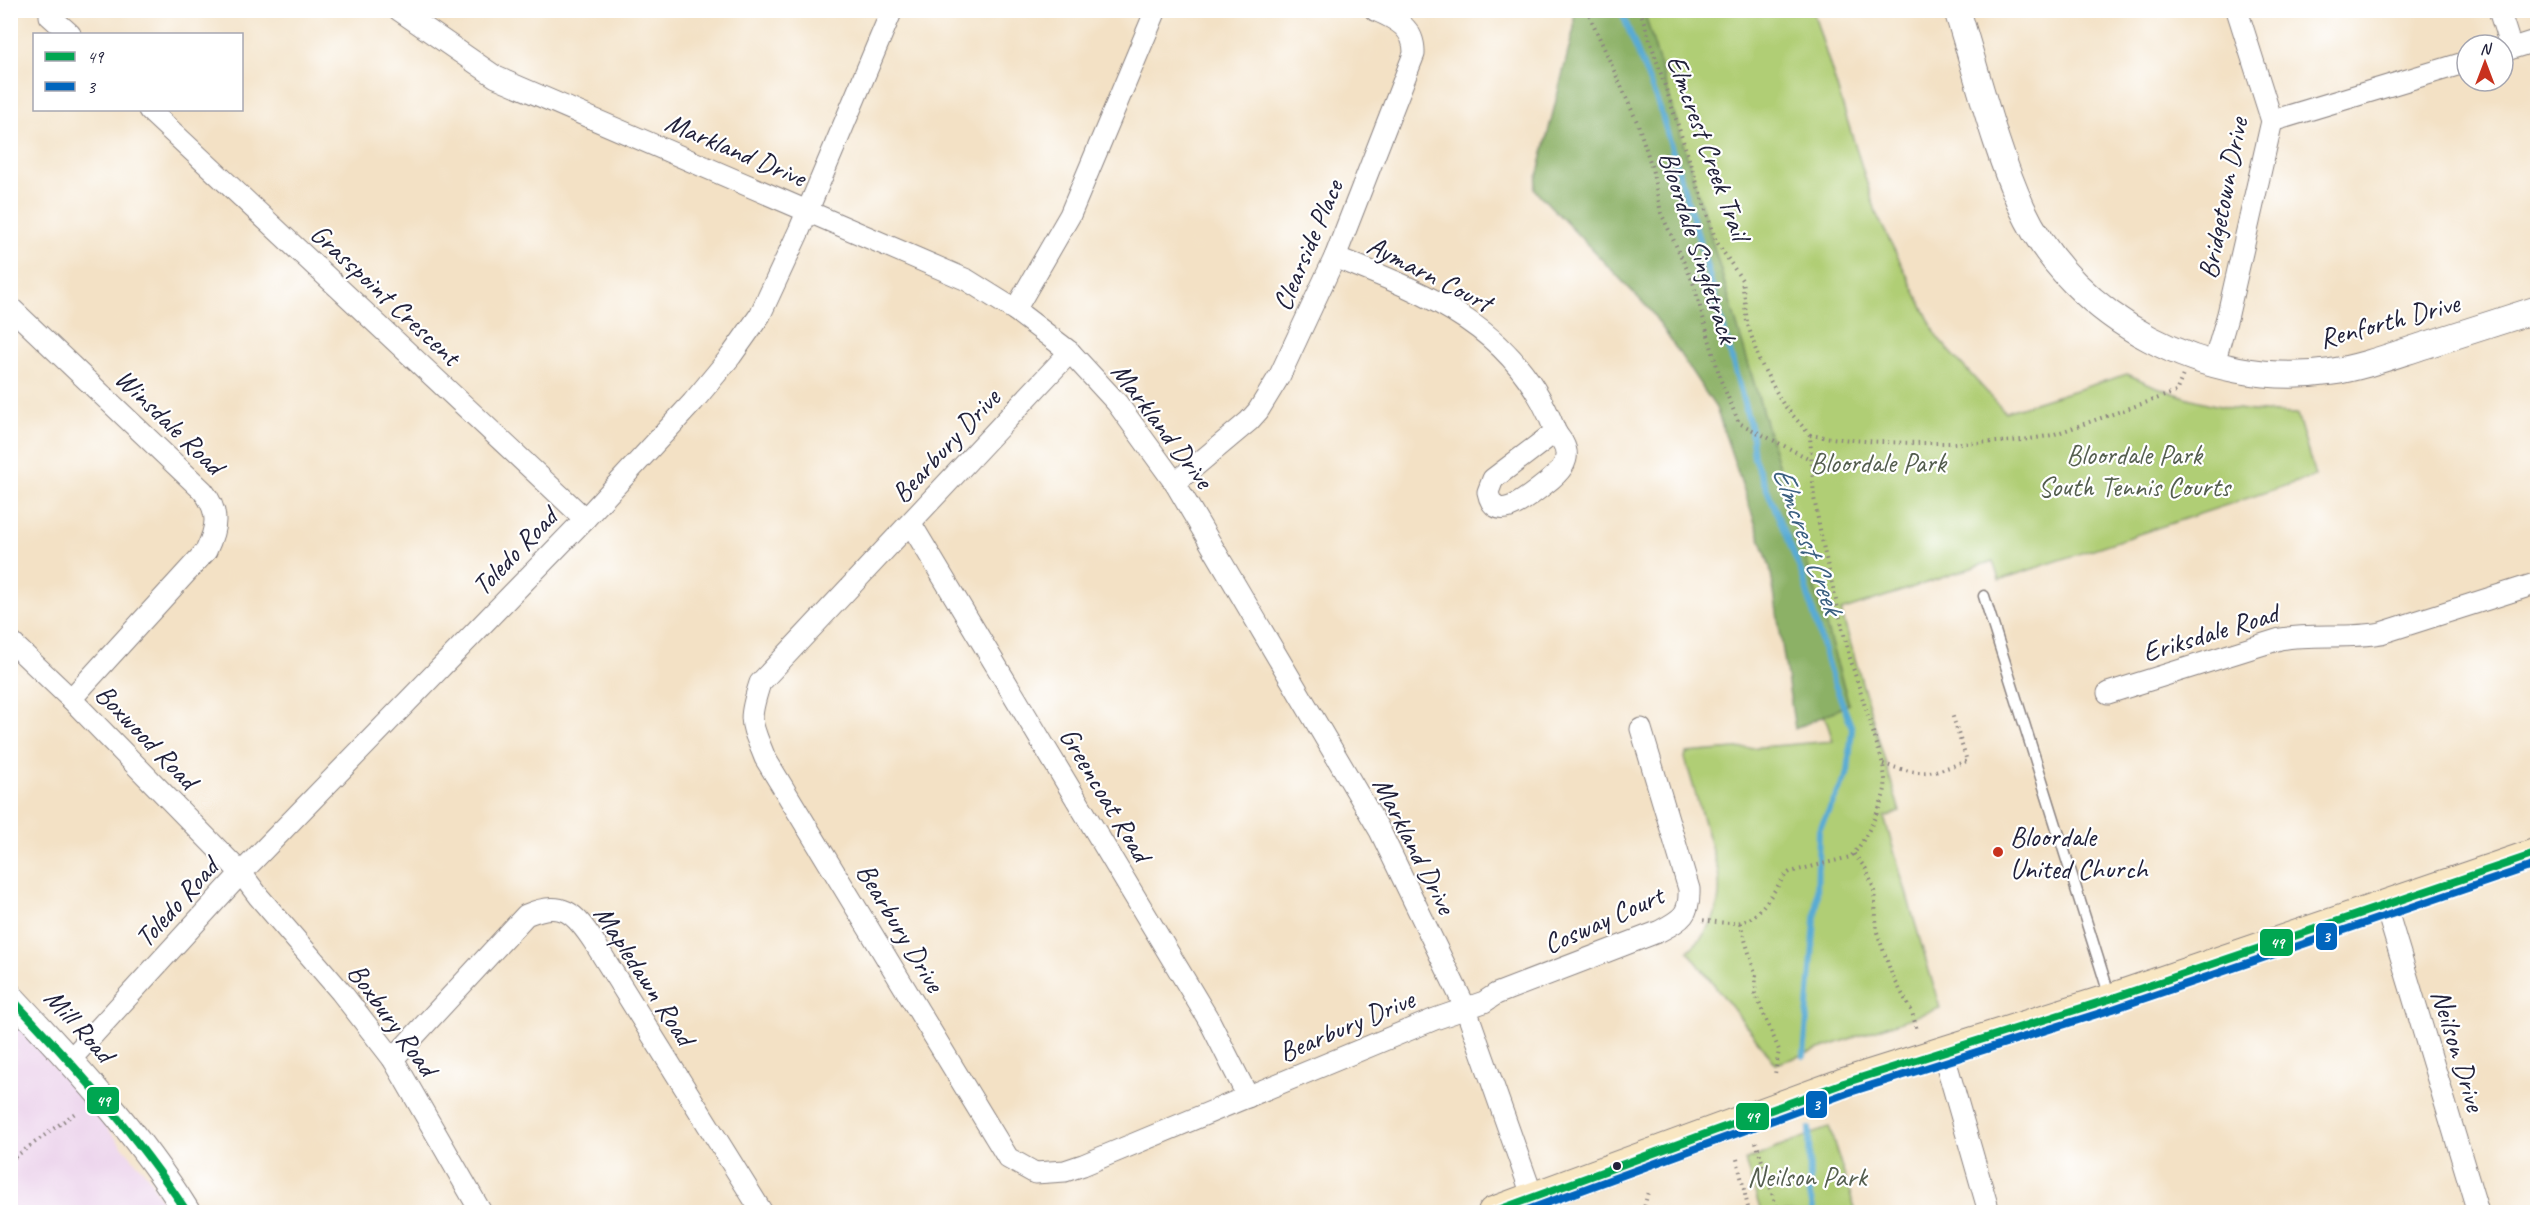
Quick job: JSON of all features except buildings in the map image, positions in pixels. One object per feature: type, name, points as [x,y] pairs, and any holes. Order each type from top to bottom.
[{"type":"main road","points":[[1493,1212],[1535,1205],[1748,1118],[1844,1083],[2110,999],[2538,853]]},
{"type":"street","points":[[50,10],[50,16],[69,33]]},
{"type":"street","name":"Markland Drive","points":[[399,10],[496,77],[967,280],[1015,310],[1070,352],[1117,403],[1176,483],[1380,831],[1466,1009],[1535,1205]]},
{"type":"street","name":"Toledo Road","points":[[70,1060],[241,873],[585,519],[693,402],[731,356],[760,315],[808,211],[892,10]]},
{"type":"street","points":[[1015,310],[1070,215],[1156,10]]},
{"type":"street","name":"Clearside Place","points":[[1176,483],[1231,438],[1258,411],[1280,375],[1335,257],[1414,54],[1414,43],[1407,28],[1375,10]]},
{"type":"street","name":"Renforth Drive","points":[[1957,10],[2008,174],[2023,210],[2044,245],[2068,276],[2126,326],[2175,351],[2214,363],[2260,372],[2327,372],[2378,361],[2538,309]]},
{"type":"street","name":"Bridgetown Drive","points":[[2214,363],[2228,314],[2272,122],[2237,10]]},
{"type":"street","points":[[2499,10],[2504,33]]},
{"type":"street","points":[[2515,47],[2538,40]]},
{"type":"street","points":[[2272,122],[2455,66]]},
{"type":"street","name":"Grasspoint Crescent","points":[[150,111],[585,519]]},
{"type":"street","name":"Aymarn Court","points":[[1335,257],[1445,306],[1490,335],[1527,376],[1545,404],[1555,432]]},
{"type":"street","name":"Winsdale Road","points":[[10,307],[203,491],[212,503],[215,517],[214,534],[206,551],[71,699]]},
{"type":"street","name":"Bearbury Drive","points":[[1070,352],[760,684],[751,719],[754,734],[765,758],[1008,1158],[1035,1173],[1065,1171],[1435,1019],[1466,1009]]},
{"type":"street","name":"Greencoat Road","points":[[911,524],[1210,1022],[1248,1097]]},
{"type":"street","name":"Eriksdale Road","points":[[2108,693],[2280,639],[2297,636],[2358,637],[2381,633],[2538,583]]},
{"type":"street","name":"Boxwood Road","points":[[10,641],[71,699],[241,873]]},
{"type":"street","name":"Cosway Court","points":[[1466,1009],[1496,994],[1660,931],[1684,916],[1690,903],[1689,889],[1641,729]]},
{"type":"street","name":"Boxbury Road","points":[[241,873],[341,992],[393,1059],[481,1212]]},
{"type":"street","name":"Neilson Drive","points":[[2385,904],[2478,1212]]},
{"type":"street","name":"Mapledawn Road","points":[[393,1059],[526,915],[540,909],[568,911],[579,919],[594,942],[762,1212]]},
{"type":"street","name":"Mill Road","points":[[10,996],[70,1060],[163,1173],[187,1212]]},
{"type":"street","points":[[1943,1052],[1989,1212]]},
{"type":"lane","points":[[1984,596],[2110,999]]},
{"type":"path","name":"Bloordale Singletrack","points":[[1587,10],[1638,124],[1652,168],[1660,213],[1693,282],[1721,381],[1739,423],[1811,459]]},
{"type":"path","name":"Elmcrest Creek Trail","points":[[1640,10],[1716,241],[1742,280],[1747,322],[1759,360],[1784,404],[1810,435]]},
{"type":"path","points":[[1684,916],[1734,924],[1758,914],[1782,877],[1807,867],[1854,854],[1882,800],[1886,782],[1883,764],[1849,655],[1814,498],[1810,435],[1844,440],[1923,443],[2006,443],[2032,440],[2176,392],[2184,371]]},
{"type":"path","points":[[1883,764],[1915,774],[1934,773],[1967,761],[1952,714]]},
{"type":"path","points":[[1854,854],[1866,869],[1874,890],[1877,932],[1892,975],[1912,1012],[1917,1030]]},
{"type":"path","points":[[1740,922],[1756,976],[1755,993],[1779,1050],[1775,1074]]},
{"type":"path","points":[[15,1157],[75,1113]]},
{"type":"path","points":[[1748,1118],[1778,1212]]},
{"type":"path","points":[[1737,1159],[1749,1212]]},
{"type":"path","points":[[1643,1212],[1648,1192]]},
{"type":"shaded area","points":[[15,1021],[148,1176],[168,1212],[11,1212],[10,1025]]},
{"type":"green space","points":[[1574,11],[1644,11],[1849,704],[1795,729],[1770,567],[1716,408],[1651,311],[1534,189],[1574,28]]},
{"type":"green space","name":"Bloordale Park","points":[[1576,11],[1813,11],[1877,215],[1938,338],[2005,412],[2127,374],[2170,392],[2210,404],[2251,411],[2297,414],[2315,476],[1999,580],[1993,561],[1841,611],[1900,812],[1884,817],[1940,1008],[1776,1064],[1688,951],[1704,934],[1715,915],[1719,883],[1718,871],[1685,758],[1686,753],[1833,741],[1680,272]]},
{"type":"green space","name":"Neilson Park","points":[[1829,1127],[1856,1212],[1761,1212],[1745,1161]]},
{"type":"waterway","name":"Elmcrest Creek","points":[[1621,10],[1660,109],[1701,246],[1751,429],[1754,458],[1802,574],[1830,672],[1852,728],[1848,773],[1819,830],[1817,895],[1804,1056]]},
{"type":"waterway","name":"Elmcrest Creek","points":[[1809,1129],[1810,1195],[1814,1212]]},
{"type":"transit line","name":"49","points":[[1493,1212],[1844,1083],[2110,999],[2538,853]]},
{"type":"transit line","name":"3","points":[[1522,1212],[1847,1093],[2113,1009],[2538,864]]},
{"type":"transit line","name":"49","points":[[10,997],[103,1101],[147,1155],[187,1212]]},
{"type":"place","name":"Bloordale United Church","points":[[1998,852]]},
{"type":"park label","name":"Bloordale Park South Tennis Courts","points":[[2134,470]]}]
